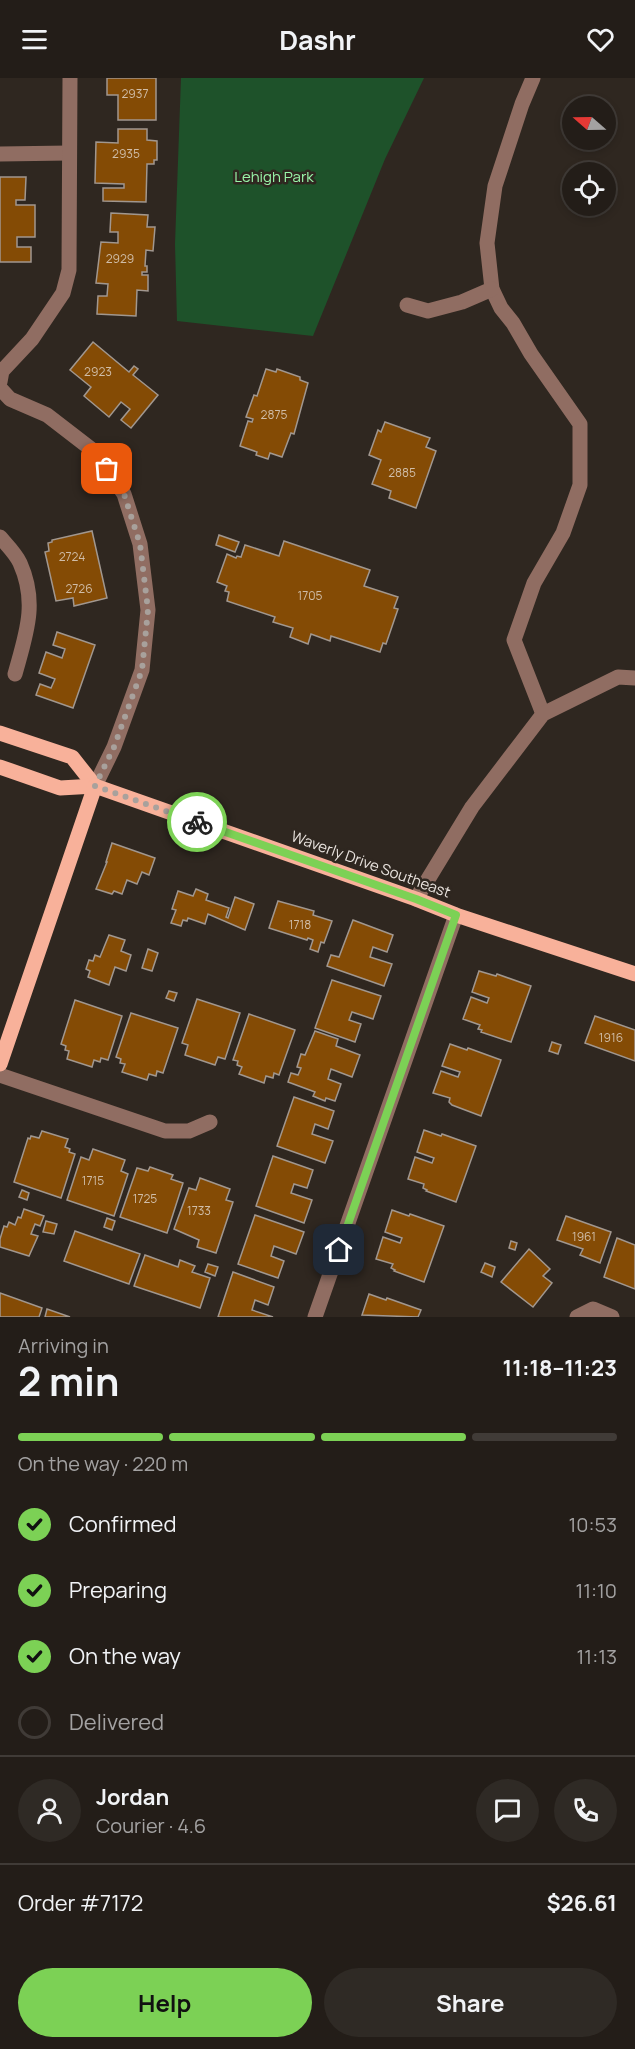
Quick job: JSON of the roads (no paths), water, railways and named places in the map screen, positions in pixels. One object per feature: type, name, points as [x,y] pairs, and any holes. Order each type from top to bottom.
[{"type":"main road","points":[[0,734],[72,758],[95,786],[0,1064]]},
{"type":"main road","name":"Waverly Drive Southeast","points":[[0,767],[60,788],[95,786],[456,915],[635,974]]},
{"type":"street","points":[[0,382],[2,371],[32,339],[63,293],[69,270],[70,78]]},
{"type":"street","points":[[533,78],[495,186],[487,243],[492,289],[501,308],[580,424],[580,485],[563,533],[534,583],[514,640],[543,714]]},
{"type":"street","points":[[0,154],[69,153]]},
{"type":"street","points":[[407,305],[428,311],[462,302],[492,289]]},
{"type":"street","points":[[0,388],[10,399],[47,415],[95,452],[124,494],[140,544],[148,610],[142,670],[114,747],[95,786]]},
{"type":"street","points":[[0,537],[20,561],[30,593],[29,624],[15,674]]},
{"type":"street","points":[[416,899],[472,807],[543,714],[618,677],[635,678]]},
{"type":"street","points":[[315,1317],[456,915]]},
{"type":"street","points":[[0,1075],[165,1131],[189,1131],[210,1122]]},
{"type":"street","points":[[577,1317],[593,1310],[612,1317]]},
{"type":"park label","name":"Lehigh Park","points":[[274,176]]}]
